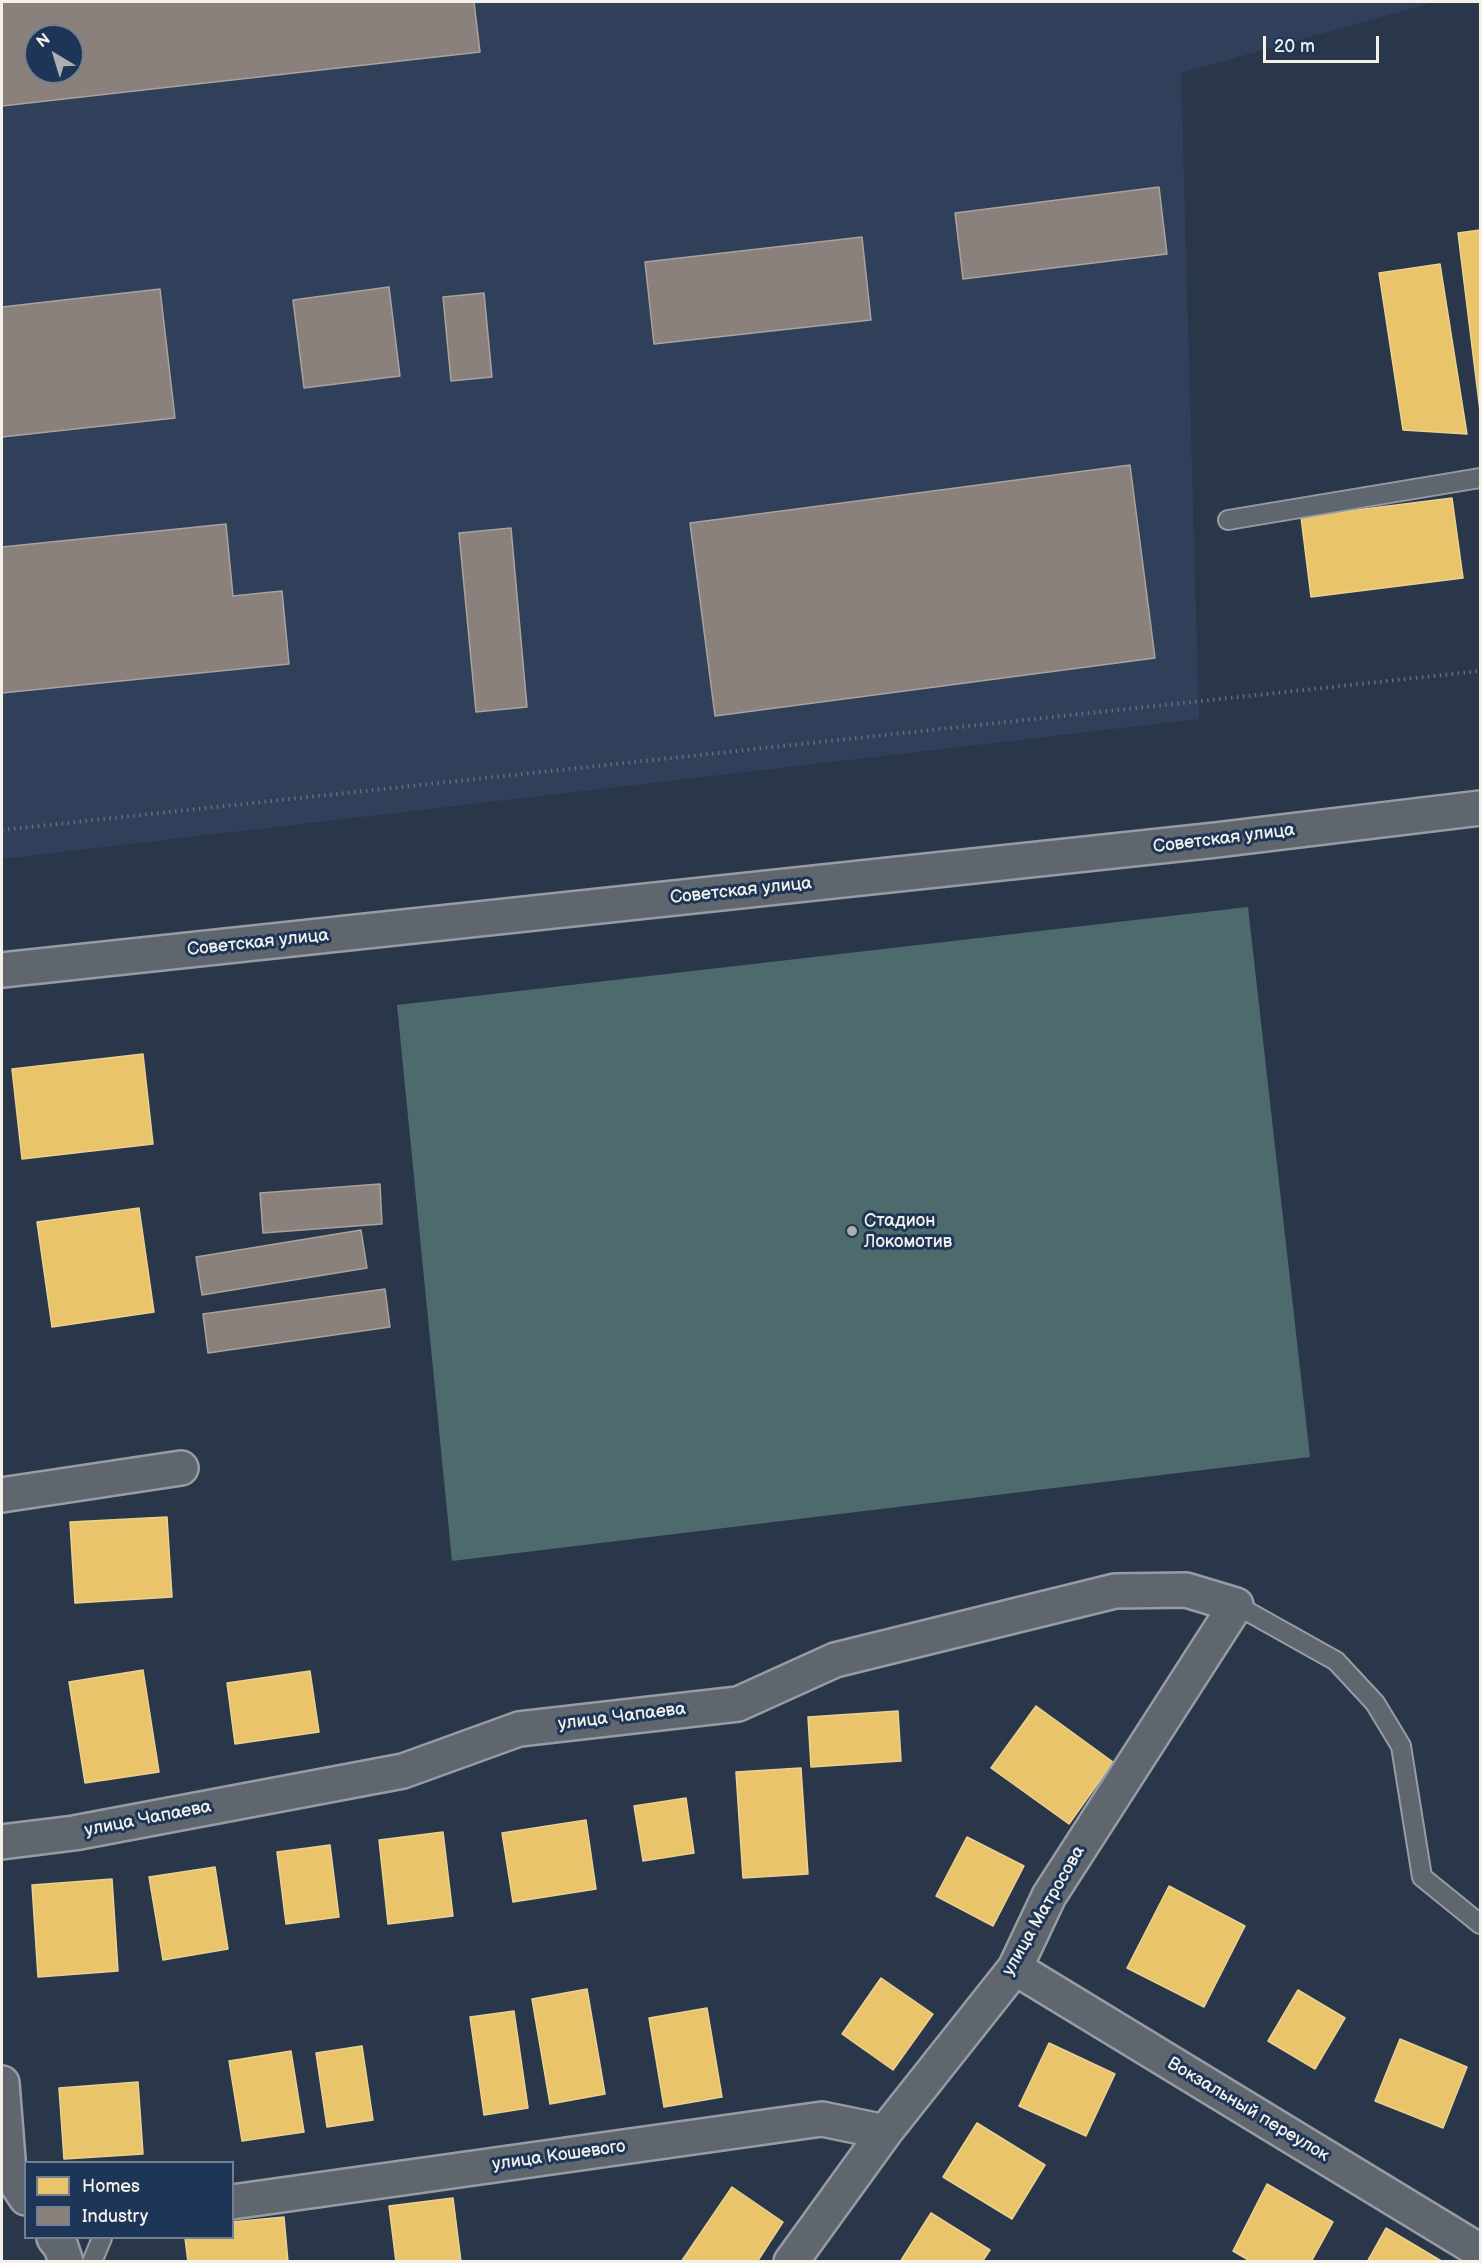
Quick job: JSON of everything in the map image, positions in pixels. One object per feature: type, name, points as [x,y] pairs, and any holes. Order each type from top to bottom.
[{"type":"street","name":"Советская улица","points":[[2,970],[1204,842],[1480,808]]},
{"type":"street","points":[[2,1495],[181,1468]]},
{"type":"street","name":"улица Чапаева","points":[[2,1842],[74,1833],[403,1771],[519,1729],[738,1704],[836,1660],[1115,1591],[1186,1590],[1236,1605]]},
{"type":"street","name":"улица Матросова","points":[[791,2262],[885,2132],[1015,1968],[1049,1896],[1236,1605]]},
{"type":"street","name":"Вокзальный переулок","points":[[1015,1968],[1480,2251]]},
{"type":"street","points":[[2,2083],[9,2172],[24,2195]]},
{"type":"street","name":"улица Кошевого","points":[[234,2202],[822,2119],[885,2132]]},
{"type":"street","points":[[55,2239],[61,2247],[66,2262]]},
{"type":"lane","points":[[1228,520],[1480,478]]},
{"type":"lane","points":[[1236,1605],[1336,1661],[1375,1703],[1401,1746],[1422,1876],[1480,1924]]},
{"type":"lane","points":[[92,2262],[102,2239]]},
{"type":"path","points":[[2,830],[1480,671]]},
{"type":"shaded area","points":[[2,2],[1435,2],[1181,73],[1199,719],[2,859]]},
{"type":"green space","name":"Стадион Локомотив","points":[[1248,907],[1310,1457],[452,1561],[397,1005]]},
{"type":"building: Homes","points":[[1480,230],[1480,411],[1458,233]]},
{"type":"building: Homes","points":[[1440,264],[1467,434],[1403,430],[1379,273]]},
{"type":"building: Homes","points":[[1452,498],[1463,578],[1311,597],[1301,517]]},
{"type":"building: Homes","points":[[143,1054],[153,1144],[22,1159],[12,1069]]},
{"type":"building: Homes","points":[[139,1208],[154,1312],[52,1327],[37,1222]]},
{"type":"building: Homes","points":[[167,1517],[172,1597],[75,1603],[70,1522]]},
{"type":"building: Homes","points":[[143,1670],[159,1772],[85,1783],[69,1682]]},
{"type":"building: Homes","points":[[310,1671],[319,1732],[235,1744],[227,1683]]},
{"type":"building: Homes","points":[[1036,1706],[1113,1762],[1069,1824],[991,1768]]},
{"type":"building: Homes","points":[[898,1711],[901,1761],[811,1767],[808,1717]]},
{"type":"building: Homes","points":[[801,1768],[808,1874],[743,1878],[736,1772]]},
{"type":"building: Homes","points":[[686,1798],[694,1853],[643,1861],[634,1806]]},
{"type":"building: Homes","points":[[586,1820],[596,1889],[513,1902],[502,1833]]},
{"type":"building: Homes","points":[[443,1832],[453,1916],[388,1924],[379,1840]]},
{"type":"building: Homes","points":[[967,1837],[1024,1866],[993,1926],[936,1896]]},
{"type":"building: Homes","points":[[330,1845],[339,1917],[286,1924],[277,1852]]},
{"type":"building: Homes","points":[[215,1867],[228,1949],[163,1960],[149,1877]]},
{"type":"building: Homes","points":[[112,1879],[118,1971],[38,1977],[32,1885]]},
{"type":"building: Homes","points":[[1169,1886],[1245,1926],[1204,2007],[1127,1968]]},
{"type":"building: Homes","points":[[881,1978],[933,2014],[893,2070],[842,2034]]},
{"type":"building: Homes","points":[[587,1989],[605,2094],[550,2104],[532,1999]]},
{"type":"building: Homes","points":[[1298,1990],[1345,2018],[1315,2069],[1268,2041]]},
{"type":"building: Homes","points":[[707,2008],[722,2097],[664,2107],[649,2018]]},
{"type":"building: Homes","points":[[514,2011],[528,2108],[484,2115],[470,2017]]},
{"type":"building: Homes","points":[[1400,2039],[1467,2067],[1443,2128],[1375,2101]]},
{"type":"building: Homes","points":[[1049,2043],[1115,2074],[1086,2136],[1019,2106]]},
{"type":"building: Homes","points":[[362,2046],[373,2120],[327,2127],[316,2053]]},
{"type":"building: Homes","points":[[291,2051],[304,2132],[242,2141],[229,2061]]},
{"type":"building: Homes","points":[[138,2082],[143,2154],[64,2159],[59,2088]]},
{"type":"building: Homes","points":[[977,2123],[1045,2165],[1012,2219],[943,2177]]},
{"type":"building: Homes","points":[[1267,2184],[1333,2222],[1311,2262],[1252,2262],[1233,2251]]},
{"type":"building: Homes","points":[[732,2187],[783,2222],[757,2262],[681,2262]]},
{"type":"building: Homes","points":[[453,2198],[461,2262],[396,2262],[389,2206]]},
{"type":"building: Homes","points":[[931,2213],[990,2250],[982,2262],[900,2262]]},
{"type":"building: Homes","points":[[284,2217],[288,2262],[188,2262],[185,2239],[234,2239],[234,2222]]},
{"type":"building: Homes","points":[[1386,2228],[1443,2262],[1367,2262]]},
{"type":"building: Industry","points":[[2,2],[474,2],[480,52],[2,106]]},
{"type":"building: Industry","points":[[1159,187],[1167,254],[963,279],[955,213]]},
{"type":"building: Industry","points":[[862,237],[871,320],[654,344],[645,262]]},
{"type":"building: Industry","points":[[389,287],[400,376],[304,388],[293,300]]},
{"type":"building: Industry","points":[[160,289],[175,418],[2,437],[2,307]]},
{"type":"building: Industry","points":[[484,293],[492,377],[451,381],[443,297]]},
{"type":"building: Industry","points":[[1130,465],[1155,658],[715,716],[690,523]]},
{"type":"building: Industry","points":[[226,524],[233,596],[282,591],[289,664],[2,693],[2,547]]},
{"type":"building: Industry","points":[[511,528],[527,707],[476,712],[459,533]]},
{"type":"building: Industry","points":[[380,1184],[382,1224],[263,1233],[260,1193]]},
{"type":"building: Industry","points":[[361,1230],[367,1268],[202,1295],[196,1257]]},
{"type":"building: Industry","points":[[385,1289],[390,1327],[208,1353],[203,1314]]},
{"type":"place","name":"Стадион Локомотив","points":[[852,1231]]}]
